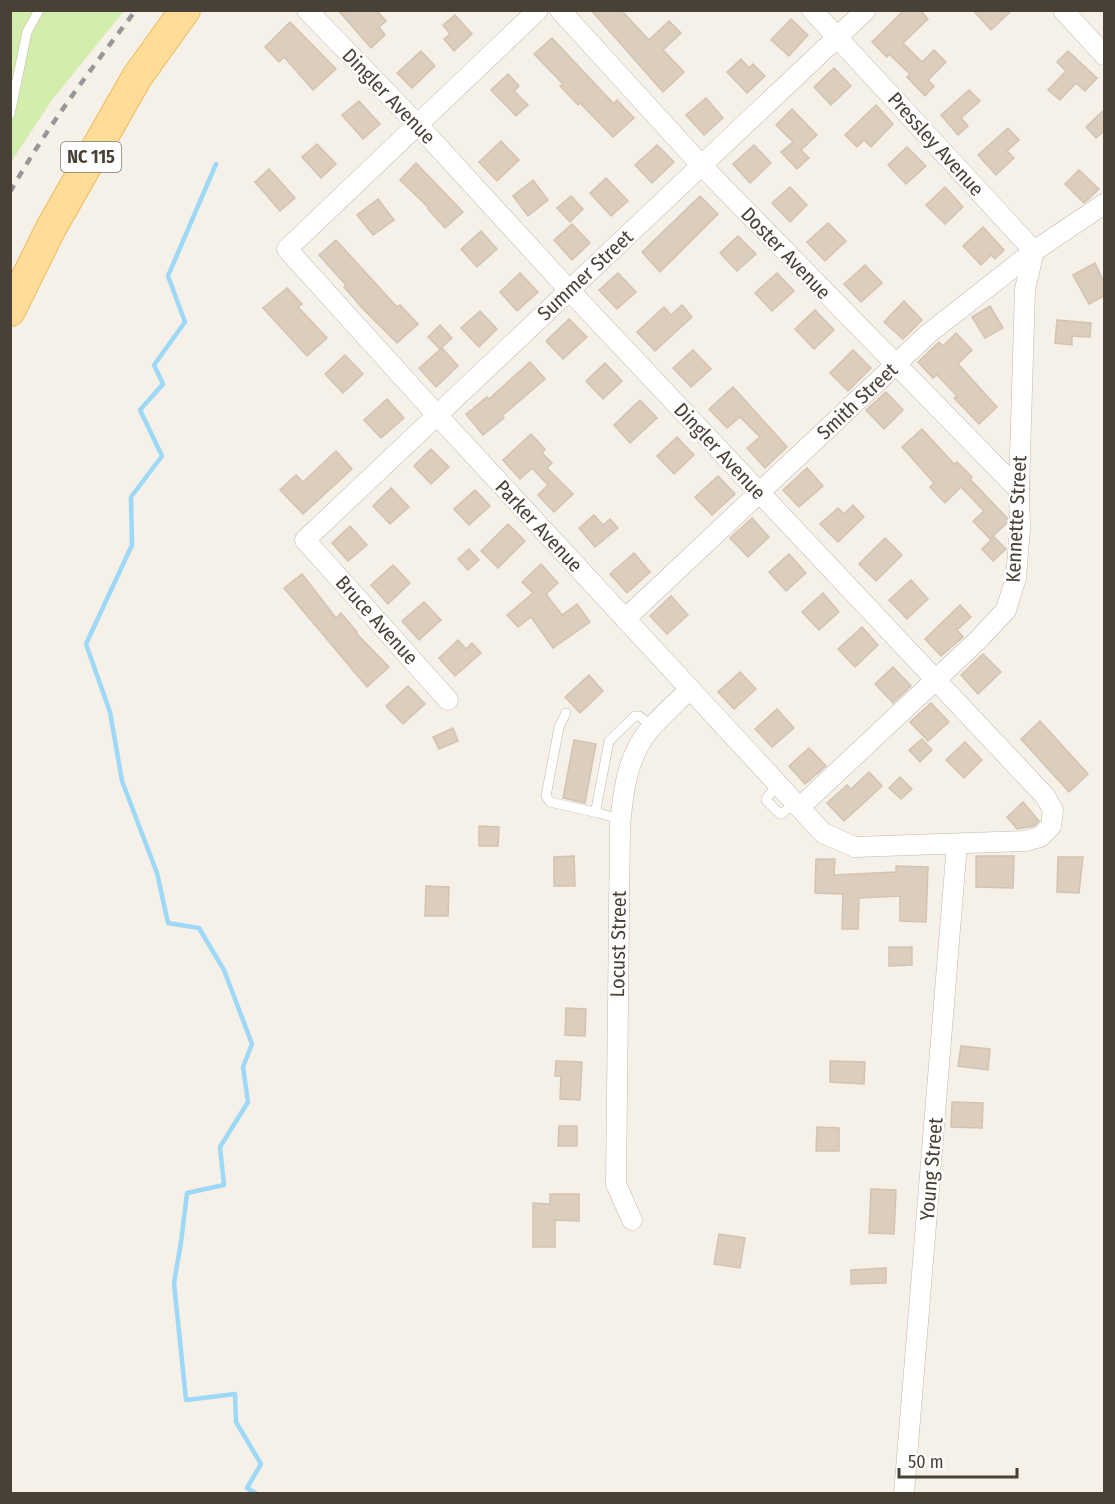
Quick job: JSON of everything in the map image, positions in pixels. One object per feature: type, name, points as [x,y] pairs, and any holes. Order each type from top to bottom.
[{"type":"main road","name":"NC 115","points":[[10,311],[51,228],[136,77],[185,10]]},
{"type":"street","name":"Dingler Avenue","points":[[307,10],[417,124],[569,290],[1045,796],[1053,810],[1051,826],[1040,837],[1025,841],[957,844]]},
{"type":"street","points":[[417,124],[538,10]]},
{"type":"street","name":"Doster Avenue","points":[[560,10],[701,165],[1019,490]]},
{"type":"street","name":"Pressley Avenue","points":[[812,10],[1034,251]]},
{"type":"street","name":"Summer Street","points":[[305,540],[866,10]]},
{"type":"street","points":[[1063,10],[1104,55]]},
{"type":"street","name":"Parker Avenue","points":[[417,124],[287,249],[823,833],[855,848],[957,844]]},
{"type":"street","name":"Smith Street","points":[[625,619],[928,334],[1034,251],[1104,204]]},
{"type":"street","name":"Kennette Street","points":[[797,804],[936,680],[1006,610],[1016,578],[1020,529],[1019,490],[1026,289],[1034,251]]},
{"type":"street","name":"Bruce Avenue","points":[[305,540],[448,700]]},
{"type":"street","name":"Locust Street","points":[[632,1220],[616,1184],[621,819],[624,788],[634,754],[652,726],[690,689]]},
{"type":"street","name":"Young Street","points":[[904,1494],[957,844]]},
{"type":"lane","points":[[10,114],[27,32],[39,10]]},
{"type":"lane","points":[[566,713],[559,727],[546,796],[550,802],[621,819]]},
{"type":"lane","points":[[598,813],[596,809],[609,741],[635,716],[639,716],[652,726]]},
{"type":"green space","points":[[11,11],[124,11],[52,100],[11,162]]},
{"type":"building","points":[[338,10],[376,10],[386,21],[379,27],[385,35],[371,48]]},
{"type":"building","points":[[591,10],[621,10],[649,40],[669,21],[681,33],[663,50],[684,72],[663,92]]},
{"type":"building","points":[[904,10],[920,10],[928,19],[903,43],[922,62],[934,50],[946,62],[928,80],[934,86],[925,96],[907,77],[910,74],[889,54],[887,57],[872,42]]},
{"type":"building","points":[[973,10],[1012,10],[991,30]]},
{"type":"building","points":[[455,15],[472,34],[454,51],[444,39],[450,34],[443,25]]},
{"type":"building","points":[[791,19],[808,35],[789,56],[771,40]]},
{"type":"building","points":[[290,22],[336,69],[313,90],[284,57],[279,62],[265,47]]},
{"type":"building","points":[[552,38],[614,104],[617,100],[634,118],[613,137],[580,103],[578,105],[560,86],[563,84],[534,54]]},
{"type":"building","points":[[421,51],[435,66],[412,88],[397,73]]},
{"type":"building","points":[[1068,51],[1097,78],[1085,91],[1076,83],[1060,100],[1048,90],[1066,71],[1057,62]]},
{"type":"building","points":[[741,59],[749,68],[753,64],[765,76],[747,93],[727,72]]},
{"type":"building","points":[[834,68],[851,86],[831,105],[814,87]]},
{"type":"building","points":[[508,74],[519,86],[514,91],[528,105],[516,116],[491,90]]},
{"type":"building","points":[[969,90],[980,101],[961,118],[968,126],[958,135],[941,115]]},
{"type":"building","points":[[706,98],[723,118],[704,135],[686,115]]},
{"type":"building","points":[[359,101],[380,124],[363,139],[342,115]]},
{"type":"building","points":[[876,105],[893,124],[871,147],[864,140],[857,147],[845,135]]},
{"type":"building","points":[[792,109],[817,135],[801,150],[809,158],[797,169],[781,152],[793,142],[776,125]]},
{"type":"building","points":[[1104,110],[1104,131],[1096,138],[1086,127]]},
{"type":"building","points":[[1008,128],[1019,140],[1007,151],[1014,158],[996,175],[978,155]]},
{"type":"building","points":[[501,141],[519,160],[497,181],[479,162]]},
{"type":"building","points":[[317,144],[336,164],[321,178],[302,157]]},
{"type":"building","points":[[657,145],[674,162],[652,183],[635,165]]},
{"type":"building","points":[[754,145],[771,163],[750,183],[733,164]]},
{"type":"building","points":[[907,147],[926,166],[906,184],[888,165]]},
{"type":"building","points":[[416,163],[463,212],[445,228],[429,208],[400,180]]},
{"type":"building","points":[[269,169],[295,198],[280,211],[255,182]]},
{"type":"building","points":[[1079,170],[1099,189],[1084,203],[1065,184]]},
{"type":"building","points":[[606,178],[628,201],[611,216],[590,193]]},
{"type":"building","points":[[533,180],[548,200],[528,216],[513,196]]},
{"type":"building","points":[[790,187],[807,205],[790,222],[772,203]]},
{"type":"building","points":[[945,187],[963,207],[945,224],[926,205]]},
{"type":"building","points":[[571,196],[583,209],[570,222],[557,208]]},
{"type":"building","points":[[700,196],[718,214],[660,272],[642,252]]},
{"type":"building","points":[[378,199],[394,220],[373,235],[357,215]]},
{"type":"building","points":[[828,223],[846,241],[825,261],[807,242]]},
{"type":"building","points":[[572,224],[590,243],[572,260],[554,240]]},
{"type":"building","points":[[983,227],[1004,250],[995,259],[991,255],[981,265],[963,246]]},
{"type":"building","points":[[481,231],[497,249],[477,267],[461,249]]},
{"type":"building","points":[[738,236],[756,254],[737,271],[720,253]]},
{"type":"building","points":[[336,240],[397,307],[400,305],[418,324],[397,343],[363,309],[344,287],[346,285],[319,255]]},
{"type":"building","points":[[1095,263],[1104,282],[1104,296],[1089,304],[1073,275]]},
{"type":"building","points":[[865,265],[882,283],[861,302],[844,284]]},
{"type":"building","points":[[520,273],[538,292],[517,311],[500,292]]},
{"type":"building","points":[[618,273],[636,292],[617,309],[599,290]]},
{"type":"building","points":[[777,273],[794,291],[772,311],[755,293]]},
{"type":"building","points":[[287,288],[302,304],[298,307],[327,338],[307,356],[263,308]]},
{"type":"building","points":[[904,301],[922,320],[903,339],[884,322]]},
{"type":"building","points":[[682,305],[692,317],[655,351],[637,332],[664,307],[671,315]]},
{"type":"building","points":[[990,306],[1003,328],[985,338],[972,317]]},
{"type":"building","points":[[815,310],[834,330],[814,349],[795,329]]},
{"type":"building","points":[[480,311],[497,329],[479,347],[461,328]]},
{"type":"building","points":[[569,319],[587,337],[563,359],[546,341]]},
{"type":"building","points":[[1057,320],[1091,323],[1090,337],[1072,336],[1072,345],[1055,343]]},
{"type":"building","points":[[440,325],[452,338],[440,349],[428,337]]},
{"type":"building","points":[[956,333],[972,350],[958,364],[997,407],[979,424],[954,398],[957,396],[937,375],[933,378],[918,362],[939,342],[943,346]]},
{"type":"building","points":[[442,348],[458,366],[436,387],[419,368]]},
{"type":"building","points":[[693,350],[711,369],[691,387],[673,368]]},
{"type":"building","points":[[853,350],[871,368],[848,391],[830,373]]},
{"type":"building","points":[[345,355],[363,374],[343,393],[325,374]]},
{"type":"building","points":[[530,362],[545,379],[483,435],[466,414],[487,397],[489,399]]},
{"type":"building","points":[[605,363],[622,381],[603,399],[586,381]]},
{"type":"building","points":[[733,387],[787,447],[765,468],[747,448],[760,437],[740,417],[727,428],[709,409]]},
{"type":"building","points":[[886,392],[903,410],[884,429],[866,410]]},
{"type":"building","points":[[387,399],[404,418],[381,438],[364,420]]},
{"type":"building","points":[[640,400],[657,418],[630,443],[614,425]]},
{"type":"building","points":[[922,429],[954,464],[957,462],[972,477],[970,479],[1008,519],[1008,522],[990,539],[973,521],[984,511],[961,487],[945,503],[930,487],[934,483],[902,447]]},
{"type":"building","points":[[531,434],[545,449],[542,453],[552,463],[547,468],[573,494],[554,512],[538,495],[548,485],[532,468],[520,479],[503,460]]},
{"type":"building","points":[[677,437],[694,455],[674,474],[657,456]]},
{"type":"building","points":[[431,449],[449,467],[431,484],[414,466]]},
{"type":"building","points":[[336,451],[352,469],[303,514],[280,490],[296,475],[303,482]]},
{"type":"building","points":[[807,468],[823,486],[799,507],[783,490]]},
{"type":"building","points":[[718,476],[735,494],[712,515],[695,497]]},
{"type":"building","points":[[391,488],[409,507],[390,524],[373,506]]},
{"type":"building","points":[[475,490],[490,506],[469,525],[454,509]]},
{"type":"building","points":[[853,505],[864,517],[838,542],[820,524],[838,508],[844,514]]},
{"type":"building","points":[[594,515],[603,525],[610,519],[618,528],[595,547],[579,528]]},
{"type":"building","points":[[752,518],[769,537],[748,557],[730,538]]},
{"type":"building","points":[[508,524],[525,541],[498,568],[481,551]]},
{"type":"building","points":[[350,526],[367,545],[348,561],[332,543]]},
{"type":"building","points":[[994,537],[1006,549],[993,561],[982,549]]},
{"type":"building","points":[[885,538],[902,555],[876,581],[859,564]]},
{"type":"building","points":[[469,549],[479,560],[468,570],[458,559]]},
{"type":"building","points":[[634,553],[650,572],[627,593],[610,574]]},
{"type":"building","points":[[789,554],[806,573],[786,591],[769,572]]},
{"type":"building","points":[[541,564],[558,583],[546,594],[562,615],[577,604],[590,622],[553,648],[531,617],[518,627],[507,615],[533,593],[522,582]]},
{"type":"building","points":[[393,565],[410,583],[388,604],[371,585]]},
{"type":"building","points":[[302,574],[336,618],[341,613],[356,633],[389,667],[367,687],[284,588]]},
{"type":"building","points":[[911,580],[928,599],[907,619],[889,600]]},
{"type":"building","points":[[823,593],[839,612],[819,630],[802,612]]},
{"type":"building","points":[[671,596],[688,615],[667,634],[650,616]]},
{"type":"building","points":[[424,602],[441,620],[419,640],[402,621]]},
{"type":"building","points":[[960,605],[971,617],[957,630],[963,637],[941,656],[925,639]]},
{"type":"building","points":[[862,627],[878,645],[855,667],[838,649]]},
{"type":"building","points":[[458,640],[466,649],[472,643],[481,653],[455,676],[439,658]]},
{"type":"building","points":[[983,654],[1001,672],[978,694],[961,675]]},
{"type":"building","points":[[893,667],[911,686],[893,703],[875,684]]},
{"type":"building","points":[[740,672],[756,689],[734,709],[718,692]]},
{"type":"building","points":[[589,675],[603,691],[580,713],[565,697]]},
{"type":"building","points":[[408,686],[425,704],[403,724],[386,706]]},
{"type":"building","points":[[931,703],[949,722],[928,741],[910,722]]},
{"type":"building","points":[[777,709],[794,728],[772,747],[755,729]]},
{"type":"building","points":[[1040,721],[1088,774],[1069,792],[1021,739]]},
{"type":"building","points":[[453,728],[458,741],[439,749],[433,737]]},
{"type":"building","points":[[922,739],[932,750],[920,762],[909,750]]},
{"type":"building","points":[[574,740],[596,744],[585,803],[563,798]]},
{"type":"building","points":[[965,742],[982,760],[964,778],[946,760]]},
{"type":"building","points":[[809,748],[826,766],[805,784],[789,766]]},
{"type":"building","points":[[869,772],[882,786],[844,821],[827,803],[847,785],[851,789]]},
{"type":"building","points":[[900,777],[912,789],[901,799],[889,788]]},
{"type":"building","points":[[1023,802],[1039,821],[1034,826],[1017,829],[1007,817]]},
{"type":"building","points":[[479,826],[499,827],[498,846],[479,846]]},
{"type":"building","points":[[574,856],[575,886],[554,886],[554,857]]},
{"type":"building","points":[[976,856],[1014,856],[1013,888],[976,887]]},
{"type":"building","points":[[1058,857],[1083,857],[1079,893],[1057,892]]},
{"type":"building","points":[[816,859],[835,859],[834,875],[896,872],[896,866],[928,867],[926,922],[900,921],[900,896],[859,898],[858,929],[842,929],[843,894],[815,893]]},
{"type":"building","points":[[426,886],[449,887],[448,916],[425,916]]},
{"type":"building","points":[[889,947],[912,947],[912,965],[889,966]]},
{"type":"building","points":[[566,1008],[586,1009],[585,1036],[565,1035]]},
{"type":"building","points":[[961,1046],[990,1049],[988,1070],[958,1066]]},
{"type":"building","points":[[556,1061],[582,1062],[580,1100],[560,1099],[561,1076],[555,1076]]},
{"type":"building","points":[[830,1061],[865,1062],[864,1084],[830,1082]]},
{"type":"building","points":[[952,1102],[983,1103],[982,1128],[951,1127]]},
{"type":"building","points":[[559,1126],[577,1126],[577,1146],[558,1146]]},
{"type":"building","points":[[817,1127],[839,1128],[839,1151],[816,1151]]},
{"type":"building","points":[[871,1189],[896,1190],[894,1234],[869,1233]]},
{"type":"building","points":[[550,1194],[579,1194],[579,1221],[555,1220],[555,1247],[533,1247],[533,1203],[550,1204]]},
{"type":"building","points":[[719,1234],[745,1238],[740,1268],[714,1264]]},
{"type":"building","points":[[886,1268],[886,1283],[851,1284],[851,1270]]},
{"type":"waterway","points":[[216,164],[168,276],[185,322],[154,365],[163,384],[140,410],[162,456],[131,497],[132,545],[86,644],[110,712],[122,781],[157,873],[168,923],[199,928],[224,970],[252,1044],[243,1067],[248,1102],[220,1147],[224,1185],[187,1193],[174,1283],[186,1400],[235,1394],[236,1422],[261,1464],[247,1488],[257,1494]]},
{"type":"railway","points":[[10,192],[54,121],[136,10]]}]
